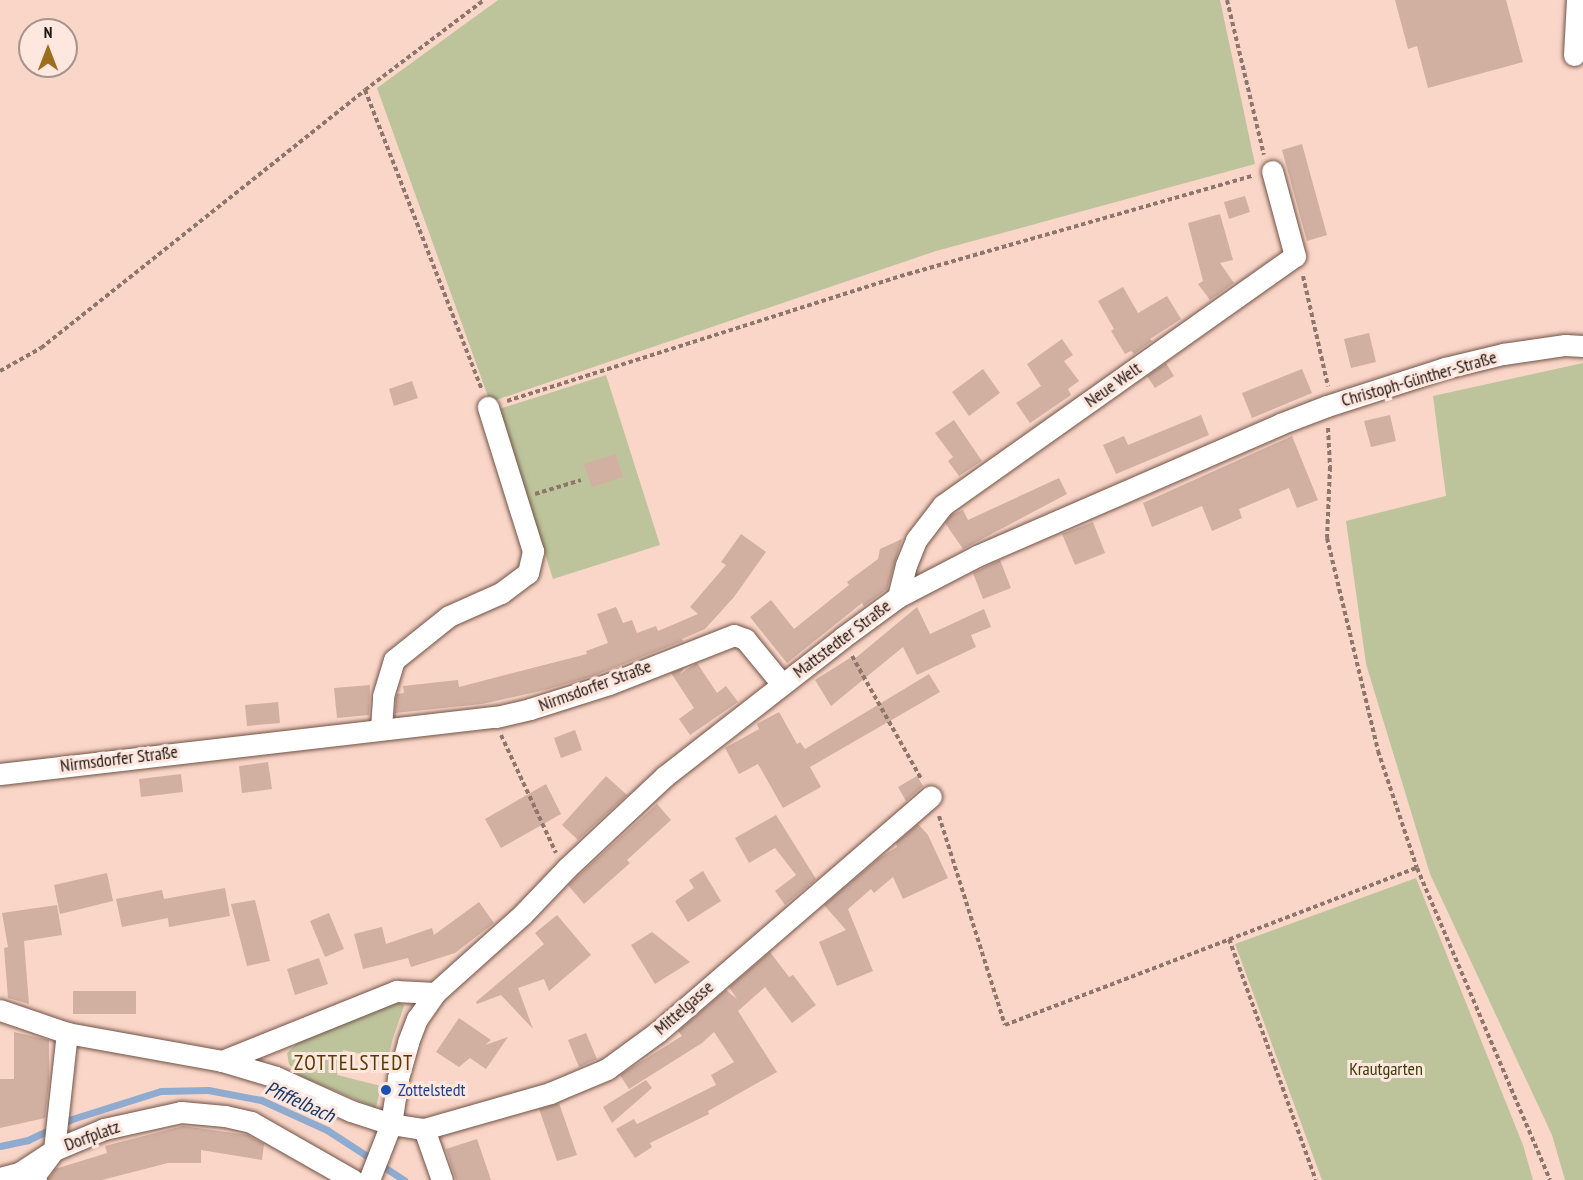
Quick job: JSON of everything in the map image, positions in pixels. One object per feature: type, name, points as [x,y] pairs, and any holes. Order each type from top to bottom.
[{"type":"street","points":[[1574,55],[1577,0]]},
{"type":"street","points":[[1272,171],[1295,256]]},
{"type":"street","name":"Neue Welt","points":[[898,597],[906,565],[916,540],[943,505],[1295,256]]},
{"type":"street","name":"Christoph-Günther-Straße","points":[[1329,405],[1445,368],[1503,354],[1565,345],[1583,346]]},
{"type":"street","name":"Mattstedter Straße","points":[[435,993],[523,914],[567,868],[665,776],[898,597],[977,556],[1280,424],[1329,405]]},
{"type":"street","points":[[381,728],[382,696],[393,660],[449,616],[501,593],[528,573],[533,551],[488,407]]},
{"type":"street","name":"Nirmsdorfer Straße","points":[[0,774],[381,728],[496,717],[530,709],[609,684],[734,635],[745,639],[782,684]]},
{"type":"street","name":"Mittelgasse","points":[[391,1124],[424,1129],[550,1093],[607,1069],[659,1031],[931,796]]},
{"type":"street","points":[[222,1060],[396,991],[435,993]]},
{"type":"street","name":"Dorfplatz","points":[[67,1033],[55,1144],[162,1114],[181,1112],[225,1116],[251,1122],[293,1144],[368,1172],[391,1124],[398,1078],[408,1042],[417,1019],[435,993]]},
{"type":"street","points":[[0,1010],[67,1033],[222,1060],[276,1077],[351,1111],[391,1124]]},
{"type":"street","points":[[424,1129],[442,1180]]},
{"type":"street","points":[[0,1178],[19,1173],[55,1144]]},
{"type":"street","points":[[36,1180],[35,1174],[55,1144]]},
{"type":"path","points":[[0,371],[41,348],[365,90],[484,0]]},
{"type":"path","points":[[365,90],[488,407],[908,274],[1272,171],[1260,146],[1227,0]]},
{"type":"path","points":[[1295,256],[1301,268],[1329,405],[1330,467],[1327,538],[1378,751],[1417,868],[1550,1180]]},
{"type":"path","points":[[517,499],[581,480]]},
{"type":"path","points":[[842,638],[931,796],[950,844],[1005,1025],[1417,868]]},
{"type":"path","points":[[496,717],[507,749],[554,850],[567,868]]},
{"type":"path","points":[[1229,939],[1316,1180]]},
{"type":"green space","points":[[498,0],[1220,0],[1255,164],[936,251],[490,402],[377,88]]},
{"type":"green space","points":[[1583,363],[1583,1180],[1565,1180],[1552,1135],[1430,874],[1366,664],[1346,521],[1446,496],[1433,396]]},
{"type":"green space","points":[[606,375],[660,545],[553,579],[499,409]]},
{"type":"green space","name":"Krautgarten","points":[[1416,878],[1523,1145],[1533,1180],[1322,1180],[1235,944]]},
{"type":"green space","points":[[398,1002],[404,1005],[386,1068],[377,1066],[379,1058],[343,1050],[337,1075],[381,1086],[376,1108],[300,1076],[289,1064],[287,1053],[297,1043]]},
{"type":"building","points":[[1395,0],[1506,0],[1523,62],[1428,88],[1417,46],[1408,49]]},
{"type":"building","points":[[1302,144],[1327,235],[1307,241],[1282,150]]},
{"type":"building","points":[[1245,196],[1250,212],[1229,219],[1224,202]]},
{"type":"building","points":[[1220,214],[1233,260],[1220,263],[1234,283],[1210,300],[1198,284],[1203,281],[1188,223]]},
{"type":"building","points":[[1123,287],[1138,313],[1167,296],[1181,319],[1150,339],[1152,341],[1134,354],[1131,351],[1125,354],[1111,331],[1114,329],[1098,301]]},
{"type":"building","points":[[1369,333],[1376,362],[1351,368],[1344,339]]},
{"type":"building","points":[[1062,339],[1073,355],[1064,361],[1079,381],[1068,389],[1071,395],[1030,423],[1016,403],[1041,386],[1027,364]]},
{"type":"building","points":[[1166,363],[1174,376],[1155,388],[1147,376]]},
{"type":"building","points":[[983,369],[1000,393],[969,416],[952,392]]},
{"type":"building","points":[[1302,369],[1312,393],[1252,418],[1242,393]]},
{"type":"building","points":[[412,381],[418,398],[394,406],[389,389]]},
{"type":"building","points":[[1201,415],[1209,435],[1116,474],[1103,445],[1124,436],[1128,445]]},
{"type":"building","points":[[1390,415],[1396,441],[1371,447],[1364,421]]},
{"type":"building","points":[[954,420],[982,461],[959,476],[948,461],[953,457],[935,433]]},
{"type":"building","points":[[1292,436],[1318,500],[1297,508],[1289,488],[1239,509],[1242,518],[1212,531],[1202,506],[1152,527],[1143,503]]},
{"type":"building","points":[[616,454],[623,477],[592,487],[584,464]]},
{"type":"building","points":[[1059,478],[1067,494],[963,549],[945,523],[951,515],[963,510],[968,520]]},
{"type":"building","points":[[1093,522],[1105,553],[1075,565],[1062,534]]},
{"type":"building","points":[[741,534],[766,552],[734,597],[705,629],[682,639],[683,641],[593,676],[545,690],[482,704],[395,713],[397,694],[404,693],[403,686],[458,680],[459,687],[587,654],[586,651],[608,643],[597,614],[616,607],[623,623],[632,620],[637,633],[656,626],[658,631],[698,614],[690,607],[726,565],[721,562]]},
{"type":"building","points":[[902,539],[887,589],[864,606],[862,603],[787,663],[750,617],[771,600],[794,629],[849,585],[847,582],[878,559],[880,549]]},
{"type":"building","points":[[1000,560],[1011,588],[983,599],[973,573]]},
{"type":"building","points":[[917,607],[930,634],[984,609],[991,627],[971,635],[976,647],[917,675],[903,647],[831,706],[815,680],[850,658],[852,661]]},
{"type":"building","points":[[697,663],[717,693],[726,686],[738,702],[690,735],[679,719],[694,708],[671,673],[684,668],[680,674]]},
{"type":"building","points":[[929,674],[940,692],[810,767],[821,787],[783,808],[758,764],[739,774],[725,748],[759,729],[757,724],[779,712],[797,744],[800,742],[805,749]]},
{"type":"building","points":[[370,685],[369,715],[337,718],[334,688]]},
{"type":"building","points":[[278,702],[280,723],[247,726],[245,705]]},
{"type":"building","points":[[575,730],[582,750],[561,758],[554,738]]},
{"type":"building","points":[[268,762],[272,789],[242,793],[239,766]]},
{"type":"building","points":[[181,774],[183,792],[141,797],[139,779]]},
{"type":"building","points":[[606,776],[627,795],[578,840],[562,825]]},
{"type":"building","points":[[917,776],[923,786],[906,801],[898,787]]},
{"type":"building","points":[[546,784],[561,814],[501,848],[485,819]]},
{"type":"building","points":[[657,804],[671,820],[627,860],[630,863],[584,904],[568,885]]},
{"type":"building","points":[[776,815],[816,879],[785,905],[775,891],[796,875],[775,848],[749,863],[735,838]]},
{"type":"building","points":[[918,824],[928,835],[948,878],[903,899],[893,877],[874,893],[871,889],[848,909],[873,971],[837,986],[819,942],[846,930],[824,905],[878,859],[897,847],[896,843]]},
{"type":"building","points":[[703,871],[721,901],[688,922],[675,901],[694,888],[689,880]]},
{"type":"building","points":[[107,873],[113,901],[60,914],[54,885]]},
{"type":"building","points":[[225,888],[230,916],[169,927],[168,918],[122,927],[116,899],[162,890],[164,899]]},
{"type":"building","points":[[255,900],[270,961],[247,966],[231,904]]},
{"type":"building","points":[[479,902],[494,923],[455,953],[411,967],[408,958],[363,969],[354,934],[382,927],[386,944],[432,928],[434,935]]},
{"type":"building","points":[[57,905],[62,935],[24,941],[29,1004],[8,998],[4,948],[8,947],[2,913]]},
{"type":"building","points":[[329,913],[344,949],[325,957],[310,921]]},
{"type":"building","points":[[557,915],[591,955],[549,991],[544,979],[518,988],[533,1029],[501,995],[477,1004],[476,1002],[544,944],[535,933]]},
{"type":"building","points":[[652,932],[690,962],[655,984],[631,945]]},
{"type":"building","points":[[770,952],[789,977],[793,975],[816,1005],[792,1023],[765,987],[738,1011],[777,1072],[708,1111],[709,1114],[650,1143],[652,1147],[635,1158],[616,1129],[634,1119],[637,1124],[716,1085],[711,1075],[734,1062],[714,1032],[702,1043],[629,1089],[620,1075],[682,1036],[678,1031],[726,990],[737,999],[729,987]]},
{"type":"building","points":[[319,958],[328,984],[295,995],[287,969]]},
{"type":"building","points":[[73,991],[136,991],[136,1014],[73,1014]]},
{"type":"building","points":[[459,1018],[491,1040],[485,1045],[508,1037],[486,1069],[470,1058],[459,1067],[436,1052]]},
{"type":"building","points":[[14,1032],[49,1040],[49,1081],[45,1118],[0,1128],[0,1079],[14,1079]]},
{"type":"building","points":[[586,1033],[597,1059],[579,1067],[568,1040]]},
{"type":"building","points":[[646,1080],[652,1088],[612,1123],[603,1107]]},
{"type":"building","points":[[559,1103],[577,1155],[557,1161],[539,1109]]},
{"type":"building","points":[[183,1126],[248,1135],[264,1144],[262,1160],[201,1150],[201,1163],[168,1163],[102,1180],[48,1180],[55,1169],[107,1153],[105,1146]]},
{"type":"building","points":[[477,1139],[491,1180],[456,1180],[446,1149]]},
{"type":"waterway","name":"Pfiffelbach","points":[[0,1146],[28,1140],[72,1119],[161,1091],[208,1090],[261,1100],[327,1130],[404,1180]]},
{"type":"place","name":"Zottelstedt","points":[[386,1090]]},
{"type":"district","name":"ZOTTELSTEDT","points":[[354,1063]]}]
